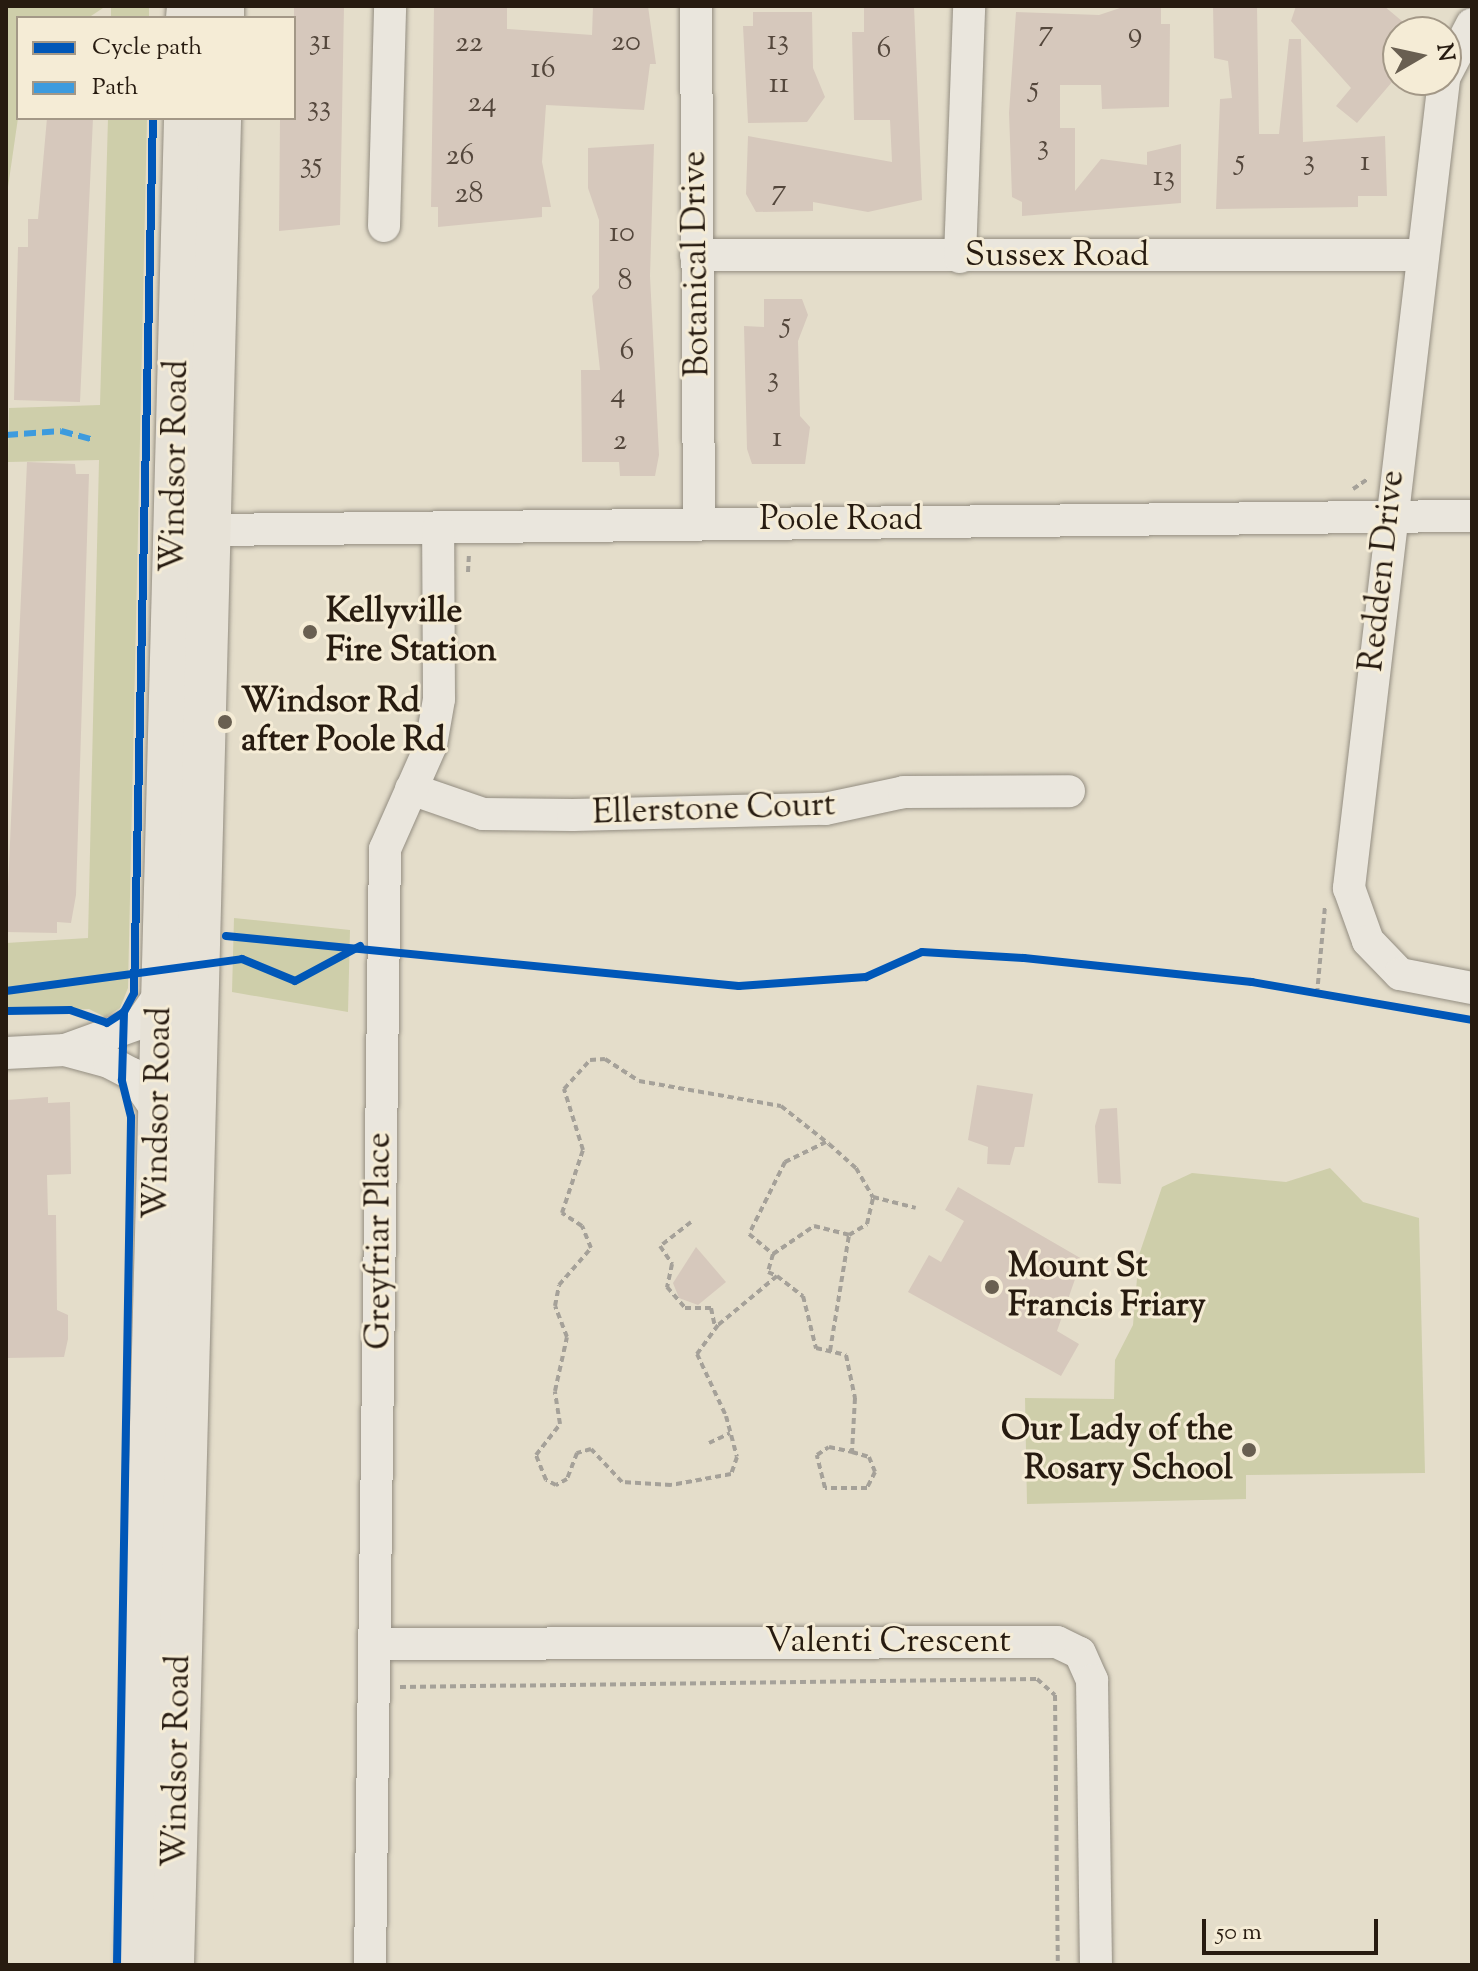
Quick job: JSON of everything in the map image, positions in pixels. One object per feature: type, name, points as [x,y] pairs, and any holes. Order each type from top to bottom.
[{"type":"main road","name":"Windsor Road","points":[[137,1965],[185,120]]},
{"type":"main road","name":"Windsor Road","points":[[173,1965],[220,120]]},
{"type":"street","points":[[384,226],[390,6]]},
{"type":"street","name":"Botanical Drive","points":[[696,6],[699,522]]},
{"type":"street","points":[[960,257],[969,6]]},
{"type":"street","points":[[1453,6],[1472,24],[1462,43]]},
{"type":"street","name":"Redden Drive","points":[[1442,96],[1418,255],[1349,888],[1368,941],[1400,974],[1472,988]]},
{"type":"street","name":"Sussex Road","points":[[696,255],[1418,255]]},
{"type":"street","name":"Poole Road","points":[[210,530],[438,529],[699,522],[1472,516]]},
{"type":"street","name":"Greyfriar Place","points":[[370,1965],[379,1644],[380,948],[385,849],[431,745],[439,699],[438,529]]},
{"type":"street","name":"Ellerstone Court","points":[[411,789],[483,814],[573,815],[825,809],[904,792],[1069,791]]},
{"type":"street","points":[[6,1053],[65,1050],[140,1023],[162,992]]},
{"type":"street","points":[[65,1050],[121,1067],[159,1113]]},
{"type":"street","name":"Valenti Crescent","points":[[379,1644],[1057,1642],[1080,1653],[1092,1680],[1096,1965]]},
{"type":"path","points":[[1343,494],[1374,470]]},
{"type":"path","points":[[469,555],[485,554]]},
{"type":"path","points":[[1317,994],[1326,901]]},
{"type":"path","points":[[1304,991],[1329,996]]},
{"type":"path","points":[[777,1276],[715,1330],[697,1354],[698,1368],[730,1433],[737,1457],[731,1474],[671,1485],[622,1482],[591,1449],[577,1453],[567,1479],[556,1485],[539,1465],[536,1455],[560,1424],[555,1391],[567,1337],[555,1306],[559,1285],[591,1248],[582,1226],[562,1213],[583,1150],[564,1089],[590,1060],[605,1059],[639,1081],[781,1106],[856,1168],[873,1197],[867,1224],[849,1235],[814,1226],[773,1254],[768,1272],[777,1276],[803,1296],[816,1348],[846,1355],[855,1398],[852,1452]]},
{"type":"path","points":[[773,1254],[749,1234],[785,1162],[826,1142]]},
{"type":"path","points":[[873,1197],[916,1208]]},
{"type":"path","points":[[691,1222],[660,1246],[672,1264],[667,1287],[685,1308],[711,1308],[715,1330]]},
{"type":"path","points":[[830,1351],[849,1235]]},
{"type":"path","points":[[709,1443],[730,1433]]},
{"type":"path","points":[[829,1447],[852,1452],[869,1457],[875,1472],[867,1488],[825,1488],[817,1455],[829,1447]]},
{"type":"path","points":[[385,1687],[1037,1679],[1055,1695],[1058,1965]]},
{"type":"green space","points":[[6,6],[106,6],[91,16],[16,16],[18,120],[6,201]]},
{"type":"green space","points":[[111,6],[149,6],[149,16],[111,16]]},
{"type":"green space","points":[[108,120],[147,120],[128,988],[120,1008],[105,1017],[89,1009],[6,1014],[6,943],[88,938],[99,460],[8,462],[9,408],[100,405]]},
{"type":"green space","points":[[234,918],[350,930],[348,1012],[232,992]]},
{"type":"green space","points":[[1330,1168],[1363,1202],[1419,1218],[1425,1473],[1246,1475],[1246,1499],[1027,1504],[1025,1398],[1114,1399],[1115,1360],[1133,1325],[1139,1255],[1162,1187],[1192,1173],[1286,1182]]},
{"type":"building","points":[[294,6],[344,6],[340,225],[279,231],[280,120],[296,120]]},
{"type":"building","points":[[434,6],[507,6],[507,29],[592,35],[593,6],[648,6],[656,64],[650,64],[644,110],[546,105],[542,162],[551,207],[542,207],[542,217],[438,227],[438,207],[431,207]]},
{"type":"building","points":[[864,6],[914,6],[922,200],[868,212],[813,202],[813,211],[756,212],[746,194],[748,136],[892,162],[890,120],[854,120],[852,32],[864,32]]},
{"type":"building","points":[[1126,6],[1161,6],[1161,24],[1170,24],[1169,107],[1102,109],[1101,85],[1060,85],[1060,128],[1075,128],[1075,191],[1101,159],[1147,165],[1147,152],[1181,144],[1181,203],[1022,216],[1022,202],[1012,197],[1009,113],[1016,12],[1099,15]]},
{"type":"building","points":[[1213,6],[1257,6],[1259,134],[1279,134],[1289,39],[1301,39],[1303,142],[1385,136],[1387,196],[1358,196],[1358,207],[1216,209],[1220,99],[1232,98],[1228,61],[1214,58]]},
{"type":"building","points":[[1296,6],[1384,6],[1396,16],[1382,16],[1382,94],[1357,123],[1336,106],[1351,88],[1291,21]]},
{"type":"building","points":[[753,12],[812,12],[813,68],[825,97],[807,122],[748,123],[743,26],[753,26]]},
{"type":"building","points":[[47,120],[93,120],[80,402],[14,400],[18,247],[28,247],[28,219],[38,219]]},
{"type":"building","points":[[654,144],[650,276],[659,455],[655,476],[620,476],[619,462],[582,462],[581,370],[600,370],[592,296],[599,288],[599,220],[588,188],[588,148]]},
{"type":"building","points":[[764,299],[802,299],[808,315],[798,341],[800,416],[810,427],[805,464],[752,464],[747,449],[744,326],[764,327]]},
{"type":"building","points":[[27,462],[75,464],[76,474],[89,474],[76,895],[71,923],[57,922],[57,933],[6,932]]},
{"type":"building","points":[[977,1085],[1033,1094],[1024,1147],[1015,1147],[1010,1165],[987,1164],[988,1147],[968,1140]]},
{"type":"building","points":[[48,1097],[48,1103],[70,1102],[71,1174],[47,1175],[48,1215],[56,1215],[57,1310],[68,1315],[68,1339],[64,1357],[6,1358],[7,1100]]},
{"type":"building","points":[[1117,1108],[1121,1184],[1098,1183],[1095,1126],[1100,1109]]},
{"type":"building","name":"Mount St Francis Friary","points":[[958,1187],[1082,1259],[1057,1331],[1079,1344],[1061,1376],[908,1292],[929,1255],[941,1262],[964,1221],[945,1210]]},
{"type":"building","points":[[696,1247],[726,1282],[698,1305],[679,1298],[673,1283]]},
{"type":"marked path","points":[[6,435],[61,431],[94,440]]},
{"type":"cycle path","points":[[117,1965],[131,1117],[122,1080],[124,1012],[134,993],[153,120]]},
{"type":"cycle path","points":[[226,936],[739,986],[866,977],[922,952],[1024,958],[1252,982],[1472,1020]]},
{"type":"cycle path","points":[[6,991],[242,959],[295,981],[360,946]]},
{"type":"cycle path","points":[[6,1011],[70,1010],[107,1023],[124,1012]]},
{"type":"place","name":"Kellyville Fire Station","points":[[310,632]]},
{"type":"place","name":"Windsor Rd after Poole Rd","points":[[225,722]]},
{"type":"place","name":"Mount St Francis Friary","points":[[992,1287]]},
{"type":"place","name":"Our Lady of the Rosary School","points":[[1249,1450]]}]
